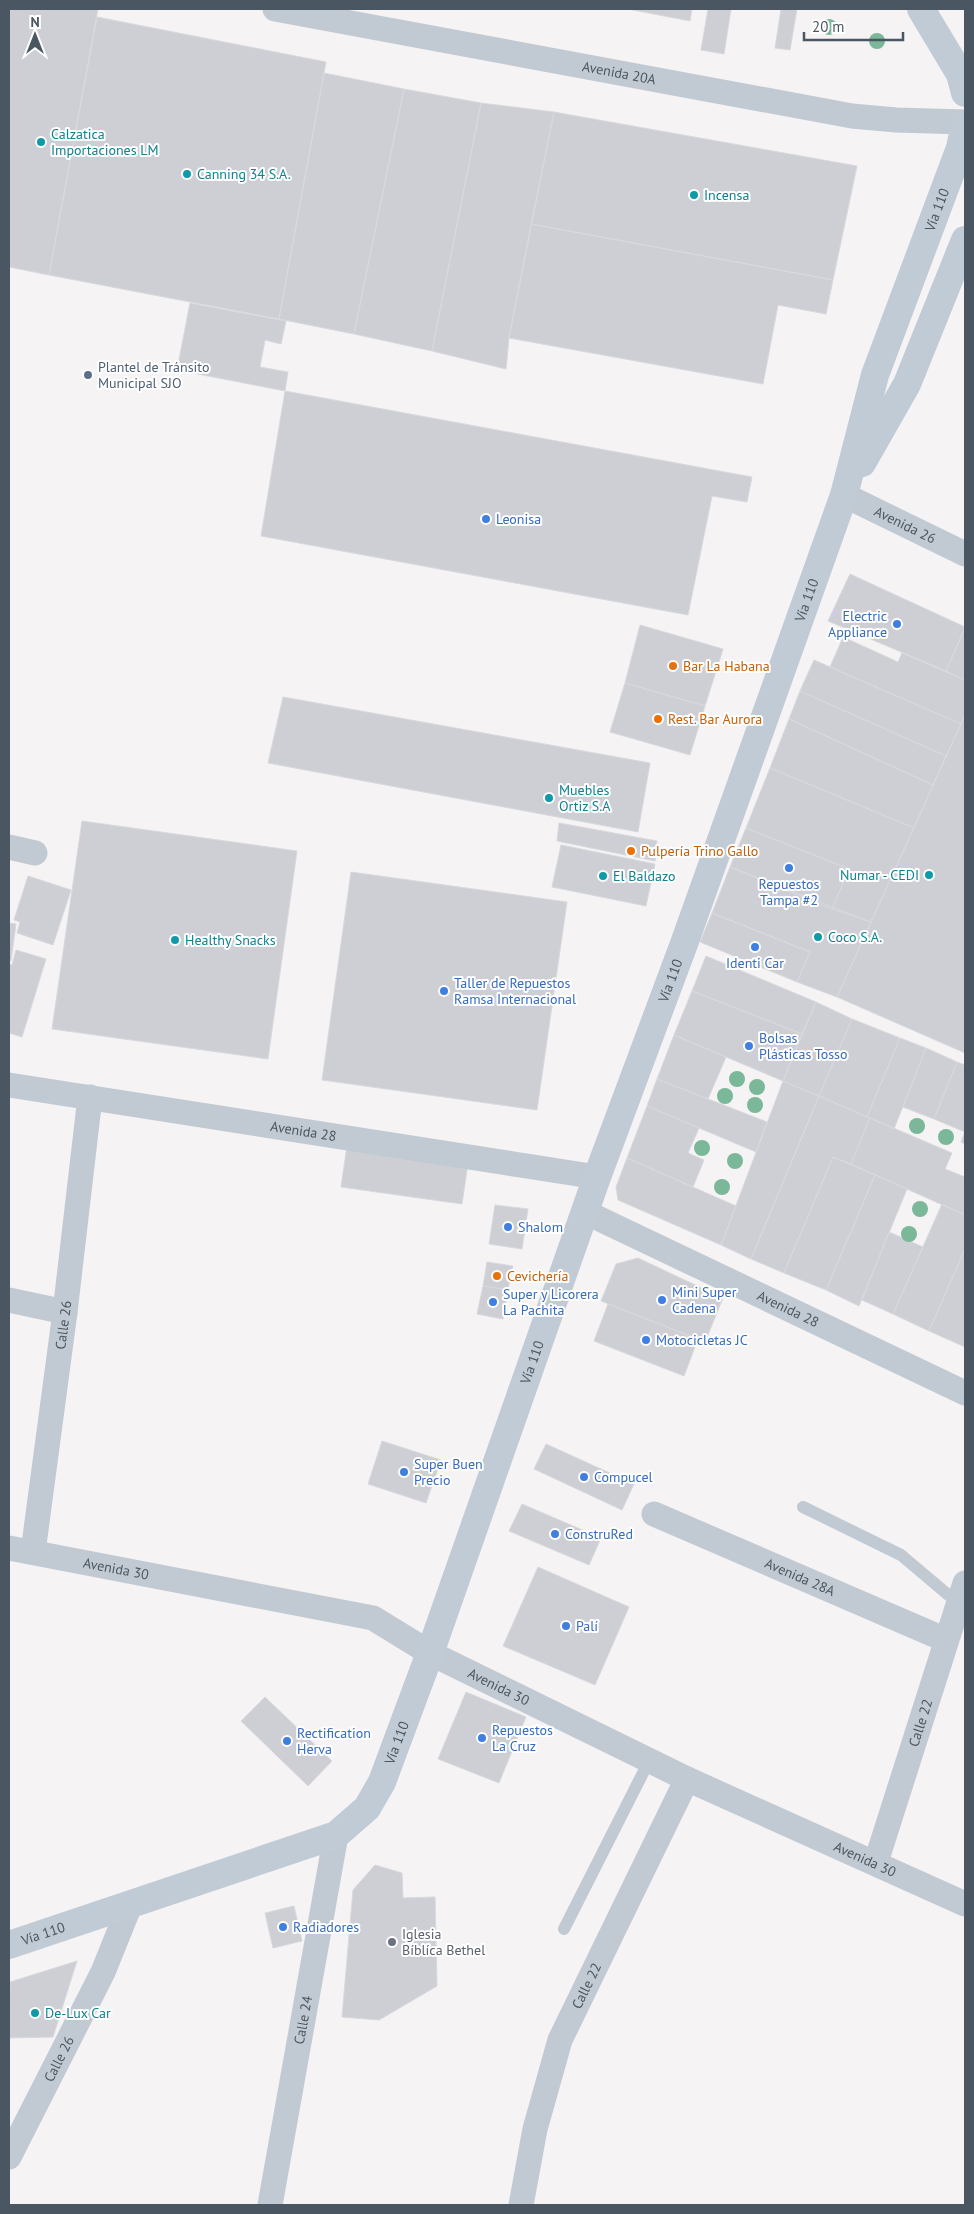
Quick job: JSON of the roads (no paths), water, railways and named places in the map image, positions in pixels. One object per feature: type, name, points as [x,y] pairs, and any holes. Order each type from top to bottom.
[{"type":"main road","points":[[921,9],[960,74],[965,93]]},
{"type":"main road","name":"Vía 110","points":[[9,1945],[336,1835],[367,1808],[382,1782],[430,1653],[585,1212],[688,932],[844,495],[875,375],[960,148],[965,123]]},
{"type":"main road","name":"Vía 110","points":[[844,495],[907,384],[963,248]]},
{"type":"street","name":"Avenida 20A","points":[[275,9],[852,116],[965,123]]},
{"type":"street","points":[[896,120],[965,106]]},
{"type":"street","name":"Avenida 26","points":[[844,495],[965,554]]},
{"type":"street","points":[[9,848],[35,853]]},
{"type":"street","name":"Avenida 28","points":[[9,1085],[598,1177]]},
{"type":"street","name":"Calle 26","points":[[33,1552],[65,1312],[90,1097]]},
{"type":"street","name":"Avenida 28","points":[[585,1212],[965,1393]]},
{"type":"street","points":[[9,1300],[65,1312]]},
{"type":"street","name":"Avenida 28A","points":[[654,1514],[946,1640]]},
{"type":"street","name":"Avenida 30","points":[[9,1548],[373,1618],[430,1653],[687,1780],[876,1862],[965,1904]]},
{"type":"street","name":"Calle 22","points":[[876,1862],[962,1593]]},
{"type":"street","name":"Calle 22","points":[[521,2205],[535,2130],[560,2040],[687,1780]]},
{"type":"street","name":"Calle 24","points":[[270,2205],[336,1835]]},
{"type":"street","name":"Calle 26","points":[[9,2157],[103,1972],[130,1904]]},
{"type":"lane","points":[[803,1507],[901,1554],[962,1593]]},
{"type":"lane","points":[[564,1928],[649,1761]]},
{"type":"place","name":"Calzatica Importaciones LM","points":[[41,142]]},
{"type":"place","name":"Canning 34 S.A.","points":[[187,174]]},
{"type":"place","name":"Incensa","points":[[694,195]]},
{"type":"place","name":"Plantel de Tránsito Municipal SJO","points":[[88,375]]},
{"type":"place","name":"Leonisa","points":[[486,519]]},
{"type":"place","name":"Electric Appliance","points":[[897,624]]},
{"type":"place","name":"Bar La Habana","points":[[673,666]]},
{"type":"place","name":"Rest. Bar Aurora","points":[[658,719]]},
{"type":"place","name":"Muebles Ortiz S.A","points":[[549,798]]},
{"type":"place","name":"Pulpería Trino Gallo","points":[[631,851]]},
{"type":"place","name":"Repuestos Tampa #2","points":[[789,868]]},
{"type":"place","name":"Numar - CEDI","points":[[929,875]]},
{"type":"place","name":"El Baldazo","points":[[603,876]]},
{"type":"place","name":"Coco S.A.","points":[[818,937]]},
{"type":"place","name":"Healthy Snacks","points":[[175,940]]},
{"type":"place","name":"Identi Car","points":[[755,947]]},
{"type":"place","name":"Taller de Repuestos Ramsa Internacional","points":[[444,991]]},
{"type":"place","name":"Bolsas Plásticas Tosso","points":[[749,1046]]},
{"type":"place","name":"Shalom","points":[[508,1227]]},
{"type":"place","name":"Cevichería","points":[[497,1276]]},
{"type":"place","name":"Mini Super Cadena","points":[[662,1300]]},
{"type":"place","name":"Super y Licorera La Pachita","points":[[493,1302]]},
{"type":"place","name":"Motocicletas JC","points":[[646,1340]]},
{"type":"place","name":"Super Buen Precio","points":[[404,1472]]},
{"type":"place","name":"Compucel","points":[[584,1477]]},
{"type":"place","name":"ConstruRed","points":[[555,1534]]},
{"type":"place","name":"Palí","points":[[566,1626]]},
{"type":"place","name":"Repuestos La Cruz","points":[[482,1738]]},
{"type":"place","name":"Rectification Herva","points":[[287,1741]]},
{"type":"place","name":"Radiadores","points":[[283,1927]]},
{"type":"place","name":"Iglesia Bíblíca Bethel","points":[[392,1942]]},
{"type":"place","name":"De-Lux Car","points":[[35,2013]]}]
